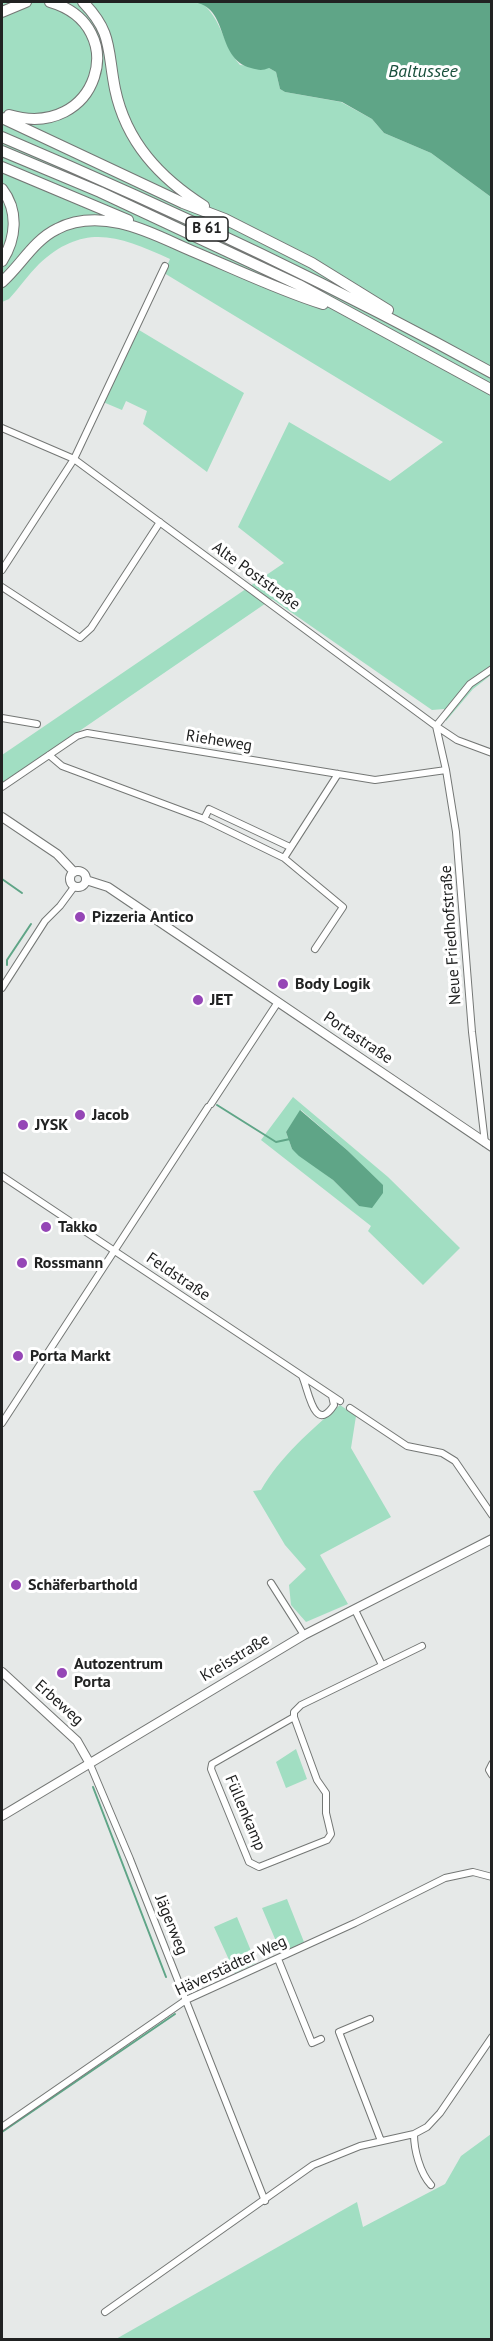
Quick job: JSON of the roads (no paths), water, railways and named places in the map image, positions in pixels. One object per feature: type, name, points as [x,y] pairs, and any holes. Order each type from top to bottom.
[{"type":"highway","points":[[2,12],[26,2]]},
{"type":"highway","points":[[2,113],[22,119],[52,118],[63,114],[77,105],[95,76],[98,59],[95,43],[89,30],[74,13],[50,2]]},
{"type":"highway","points":[[83,2],[97,16],[106,34],[123,118],[143,153],[171,183],[225,219]]},
{"type":"highway","points":[[2,118],[183,203],[225,219],[312,263],[396,315],[409,327]]},
{"type":"highway","name":"B 61","points":[[2,137],[106,181],[304,274],[409,327],[492,373]]},
{"type":"highway","name":"B 61","points":[[2,151],[111,197],[299,285],[492,390]]},
{"type":"highway","points":[[2,166],[148,229],[160,237]]},
{"type":"highway","points":[[2,189],[9,201],[14,224],[9,249],[2,261]]},
{"type":"highway","points":[[2,282],[37,244],[56,229],[94,220],[120,223],[160,237],[287,290],[346,311]]},
{"type":"main road","points":[[2,817],[57,855],[74,872],[83,873],[86,880],[82,886],[74,887],[70,878],[74,872]]},
{"type":"main road","name":"Portastraße","points":[[86,880],[108,887],[488,1145]]},
{"type":"main road","name":"Kreisstraße","points":[[2,1816],[304,1635],[492,1539]]},
{"type":"main road","name":"Erbeweg","points":[[2,1672],[73,1736],[89,1762]]},
{"type":"street","points":[[2,570],[74,459],[165,266]]},
{"type":"street","name":"Alte Poststraße","points":[[2,428],[74,459],[436,726],[458,740],[492,753]]},
{"type":"street","points":[[2,587],[80,638],[91,628],[160,522]]},
{"type":"street","points":[[436,726],[470,684],[492,669]]},
{"type":"street","points":[[2,718],[37,724]]},
{"type":"street","name":"Neue Friedhofstraße","points":[[436,726],[447,770],[456,832],[471,1021],[488,1145]]},
{"type":"street","name":"Rieheweg","points":[[2,787],[77,736],[87,733],[375,780],[447,770]]},
{"type":"street","points":[[49,755],[62,766],[204,819],[284,858],[343,907],[315,949]]},
{"type":"street","points":[[284,858],[338,774]]},
{"type":"street","points":[[204,819],[209,809],[290,848]]},
{"type":"street","points":[[2,988],[45,921],[74,887]]},
{"type":"street","points":[[2,1423],[278,1002]]},
{"type":"street","name":"Feldstraße","points":[[2,1176],[340,1401]]},
{"type":"street","points":[[302,1376],[308,1389],[311,1408],[315,1412],[322,1414],[330,1412],[334,1405],[332,1396]]},
{"type":"street","points":[[350,1408],[407,1446],[442,1453],[455,1461],[492,1515]]},
{"type":"street","points":[[271,1583],[304,1635]]},
{"type":"street","points":[[355,1610],[382,1665]]},
{"type":"street","name":"Füllenkamp","points":[[294,1717],[212,1764],[249,1862],[259,1867],[327,1840],[331,1834],[326,1813],[326,1793],[317,1780],[294,1712],[301,1706],[422,1646]]},
{"type":"street","name":"Jägerweg","points":[[89,1762],[186,2000],[264,2201]]},
{"type":"street","points":[[492,1764],[489,1770],[492,1775]]},
{"type":"street","name":"Häverstädter Weg","points":[[2,2127],[186,2000],[278,1959],[445,1878],[473,1872],[492,1876]]},
{"type":"street","points":[[278,1959],[312,2043],[321,2039]]},
{"type":"street","points":[[370,2019],[339,2032],[381,2141]]},
{"type":"street","points":[[105,2312],[325,2158],[381,2141],[414,2134],[427,2127],[440,2113],[492,2037]]},
{"type":"street","points":[[414,2134],[414,2143],[425,2177],[431,2186]]},
{"type":"water","name":"Baltussee","points":[[192,2],[491,2],[491,197],[431,153],[384,133],[372,119],[342,102],[285,92],[280,89],[276,72],[269,68],[253,69],[239,62],[226,44],[212,13],[204,6]]},
{"type":"water","points":[[300,1110],[347,1150],[383,1185],[383,1193],[372,1208],[359,1206],[333,1180],[292,1149],[286,1132]]},
{"type":"waterway","points":[[2,879],[22,893]]},
{"type":"waterway","points":[[7,965],[7,960],[31,924]]},
{"type":"waterway","points":[[217,1105],[276,1142],[290,1139]]},
{"type":"waterway","points":[[93,1787],[166,1977]]},
{"type":"waterway","points":[[2,2132],[175,2014]]},
{"type":"place","name":"Pizzeria Antico","points":[[80,917]]},
{"type":"place","name":"Body Logik","points":[[283,984]]},
{"type":"place","name":"JET","points":[[198,1000]]},
{"type":"place","name":"Jacob","points":[[80,1115]]},
{"type":"place","name":"JYSK","points":[[23,1125]]},
{"type":"place","name":"Takko","points":[[46,1227]]},
{"type":"place","name":"Rossmann","points":[[22,1263]]},
{"type":"place","name":"Porta Markt","points":[[18,1356]]},
{"type":"place","name":"Schäferbarthold","points":[[16,1585]]},
{"type":"place","name":"Autozentrum Porta","points":[[62,1673]]}]
